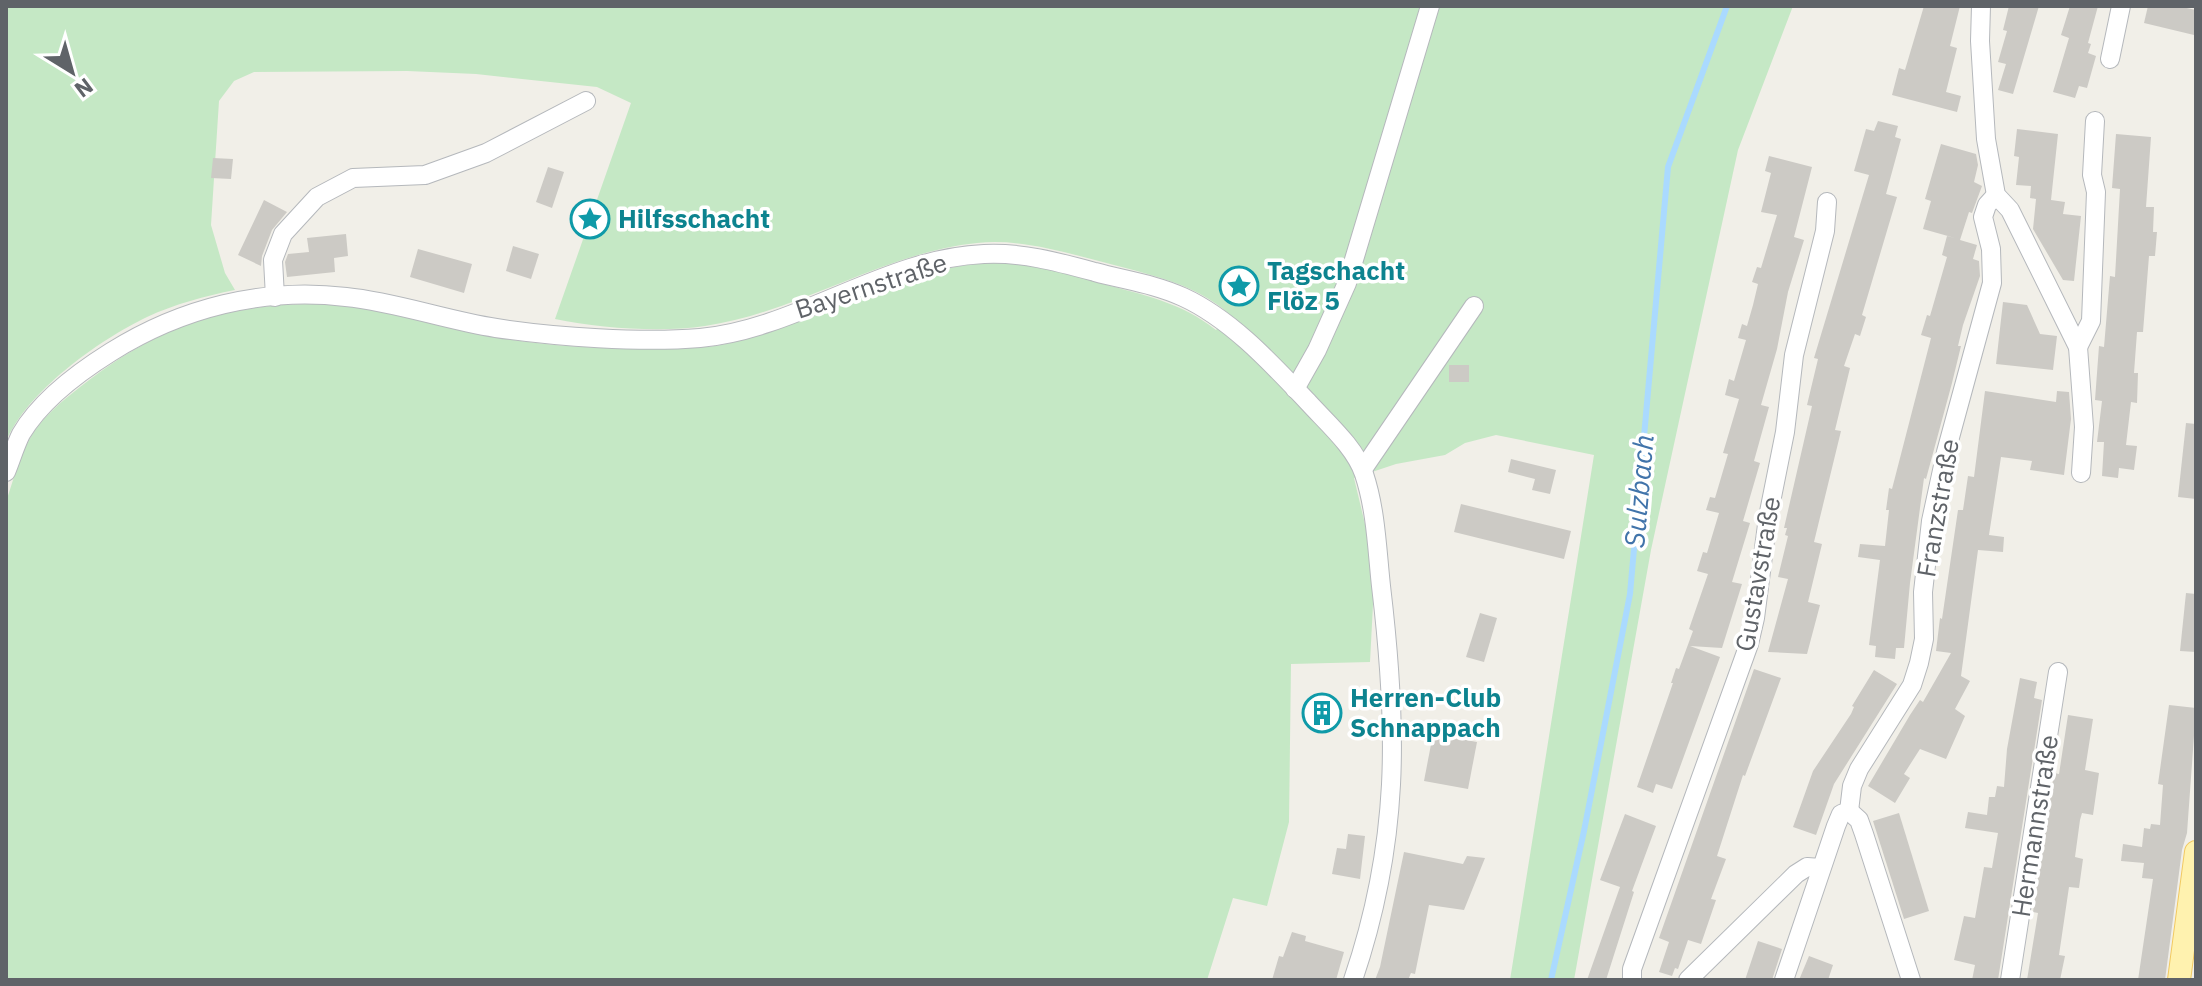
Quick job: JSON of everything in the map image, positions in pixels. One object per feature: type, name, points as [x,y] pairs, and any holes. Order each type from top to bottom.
[{"type":"main road","points":[[2179,980],[2196,852]]},
{"type":"street","points":[[1295,389],[1317,350],[1347,283],[1430,6]]},
{"type":"street","points":[[1981,6],[1983,114],[1996,195],[2010,210],[2078,347],[2084,427],[2081,473]]},
{"type":"street","points":[[2110,59],[2121,6]]},
{"type":"street","points":[[275,297],[273,260],[283,234],[317,197],[353,178],[425,175],[486,153],[586,101]]},
{"type":"street","points":[[2078,347],[2091,321],[2096,192],[2092,175],[2095,121]]},
{"type":"street","name":"Franzstraße","points":[[1784,980],[1841,814],[1849,811],[1852,786],[1859,769],[1912,685],[1919,663],[1924,639],[1923,592],[1931,521],[1946,452],[1992,283],[1991,249],[1983,217],[1987,205],[1996,195]]},
{"type":"street","name":"Gustavstraße","points":[[1632,980],[1632,969],[1749,644],[1768,517],[1785,432],[1794,355],[1825,231],[1827,202]]},
{"type":"street","name":"Bayernstraße","points":[[6,472],[21,435],[33,418],[51,398],[100,358],[150,328],[184,314],[237,301],[314,294],[350,297],[495,328],[670,340],[708,337],[755,325],[877,278],[980,253],[1050,260],[1157,287],[1184,298],[1223,322],[1295,389],[1336,433],[1363,469],[1374,522],[1384,606],[1394,747],[1385,860],[1376,909],[1353,980]]},
{"type":"street","points":[[1363,469],[1474,306]]},
{"type":"street","name":"Hermannstraße","points":[[2010,980],[2058,672]]},
{"type":"street","points":[[1849,811],[1859,820],[1911,980]]},
{"type":"street","points":[[1688,980],[1796,874],[1807,867],[1821,868]]},
{"type":"green space","points":[[6,6],[1793,6],[1738,150],[1651,550],[1574,980],[1510,980],[1594,455],[1496,435],[1465,443],[1445,455],[1396,464],[1354,478],[1375,566],[1370,662],[1291,664],[1289,822],[1267,906],[1233,898],[1207,980],[6,980],[6,502],[22,454],[39,425],[80,387],[134,350],[189,324],[217,315],[279,305],[313,304],[357,307],[490,336],[568,346],[652,349],[717,346],[758,335],[908,279],[958,266],[984,263],[1044,268],[1146,296],[1175,306],[1216,330],[1229,314],[1203,296],[1160,278],[1046,248],[994,242],[942,249],[907,258],[774,309],[705,326],[630,328],[555,319],[631,103],[597,87],[476,74],[254,72],[234,81],[219,101],[211,225],[225,273],[235,290],[168,308],[108,339],[47,387],[16,423],[6,442]]},
{"type":"building","points":[[1924,6],[1960,6],[1950,46],[1957,48],[1946,92],[1961,96],[1957,112],[1892,95],[1899,68],[1905,70]]},
{"type":"building","points":[[2009,6],[2039,6],[2013,94],[1998,90],[2006,64],[1998,62],[2007,31],[2003,30]]},
{"type":"building","points":[[2070,6],[2098,6],[2088,43],[2091,44],[2088,53],[2096,56],[2087,88],[2079,86],[2075,98],[2053,92],[2069,38],[2061,35]]},
{"type":"building","points":[[2148,6],[2177,6],[2196,10],[2194,35],[2144,23]]},
{"type":"building","points":[[1878,121],[1898,126],[1895,137],[1901,139],[1886,194],[1897,197],[1862,315],[1866,317],[1860,336],[1855,334],[1844,366],[1850,368],[1835,430],[1841,431],[1814,542],[1822,544],[1808,602],[1820,605],[1807,654],[1768,652],[1788,579],[1778,577],[1788,536],[1785,535],[1787,528],[1784,528],[1812,406],[1807,405],[1818,359],[1814,358],[1869,175],[1854,171],[1866,129],[1874,131]]},
{"type":"building","points":[[2017,129],[2058,134],[2051,200],[2065,202],[2063,214],[2081,216],[2074,281],[2063,280],[2033,229],[2036,199],[2030,198],[2031,186],[2016,185],[2019,157],[2014,156]]},
{"type":"building","points":[[2116,134],[2151,137],[2146,207],[2154,207],[2153,232],[2157,232],[2155,256],[2149,256],[2143,332],[2137,332],[2134,373],[2138,373],[2137,403],[2131,402],[2126,445],[2137,446],[2134,470],[2119,468],[2118,478],[2102,476],[2104,442],[2097,442],[2102,401],[2095,400],[2099,346],[2104,347],[2110,276],[2115,277],[2120,189],[2112,188]]},
{"type":"building","points":[[1941,144],[1976,154],[1978,165],[1974,182],[1982,186],[1960,240],[1977,245],[1973,259],[1979,261],[1980,276],[1963,325],[1952,383],[1924,478],[1904,648],[1896,648],[1895,659],[1875,657],[1876,646],[1869,645],[1880,560],[1858,557],[1860,544],[1885,546],[1889,488],[1892,489],[1931,338],[1921,335],[1927,315],[1930,316],[1947,257],[1942,255],[1947,236],[1955,238],[1923,229],[1931,201],[1925,199]]},
{"type":"building","points":[[1769,156],[1812,167],[1794,237],[1804,240],[1761,405],[1769,407],[1754,461],[1760,463],[1743,521],[1750,523],[1732,582],[1742,584],[1722,648],[1690,646],[1720,657],[1672,789],[1656,784],[1653,793],[1637,787],[1676,668],[1679,669],[1693,631],[1689,629],[1708,574],[1697,571],[1703,552],[1707,553],[1719,513],[1706,510],[1710,497],[1715,498],[1728,454],[1723,453],[1739,399],[1725,395],[1729,379],[1734,381],[1746,340],[1738,338],[1742,324],[1747,326],[1753,305],[1758,284],[1752,282],[1757,267],[1761,268],[1777,215],[1761,212],[1771,173],[1765,171]]},
{"type":"building","points":[[213,158],[233,159],[231,179],[211,178]]},
{"type":"building","points":[[548,167],[564,172],[552,208],[536,202]]},
{"type":"building","points":[[264,200],[287,212],[272,230],[261,266],[238,255]]},
{"type":"building","points":[[346,234],[348,256],[334,258],[335,272],[287,277],[285,262],[288,254],[309,252],[307,238]]},
{"type":"building","points":[[513,246],[539,254],[531,279],[506,271]]},
{"type":"building","points":[[418,249],[472,264],[464,293],[410,277]]},
{"type":"building","points":[[2003,302],[2027,305],[2040,334],[2057,336],[2053,370],[1996,364]]},
{"type":"building","points":[[1449,365],[1469,365],[1469,382],[1449,382]]},
{"type":"building","points":[[1985,391],[2056,402],[2057,391],[2069,392],[2071,419],[2064,475],[2030,470],[2032,461],[2001,457],[1989,535],[2004,537],[2003,552],[1978,550],[1961,676],[1970,681],[1955,709],[1965,716],[1946,759],[1920,749],[1904,774],[1910,778],[1895,803],[1868,786],[1951,653],[1936,651],[1940,618],[1958,510],[1963,510],[1968,476],[1974,477]]},
{"type":"building","points":[[2186,423],[2196,424],[2196,499],[2178,497]]},
{"type":"building","points":[[1511,459],[1556,470],[1550,494],[1532,490],[1535,479],[1508,472]]},
{"type":"building","points":[[1461,504],[1571,531],[1564,559],[1454,532]]},
{"type":"building","points":[[2186,593],[2196,594],[2196,652],[2180,651]]},
{"type":"building","points":[[1480,613],[1497,618],[1484,662],[1466,657]]},
{"type":"building","points":[[1754,669],[1781,678],[1743,775],[1717,856],[1726,859],[1711,899],[1716,900],[1701,944],[1688,940],[1678,969],[1675,968],[1672,976],[1659,972],[1669,942],[1659,938]]},
{"type":"building","points":[[1874,670],[1897,684],[1834,784],[1816,835],[1793,827],[1813,771],[1851,714],[1852,706]]},
{"type":"building","points":[[2020,678],[2037,682],[2034,698],[2042,700],[1998,980],[1972,980],[1975,965],[1954,960],[1964,916],[1975,918],[1984,867],[1992,868],[1998,833],[1965,828],[1968,812],[1987,815],[1989,797],[1995,797],[1997,786],[2004,787],[2007,749]]},
{"type":"building","name":"Herren-Club Schnappach","points":[[1331,702],[1332,723],[1312,724],[1311,703]]},
{"type":"building","points":[[2169,705],[2196,708],[2187,833],[2182,850],[2165,980],[2138,980],[2153,879],[2142,878],[2144,863],[2121,861],[2123,844],[2142,847],[2144,828],[2150,829],[2151,824],[2160,825],[2163,785],[2158,784]]},
{"type":"building","points":[[2068,715],[2093,719],[2085,770],[2099,773],[2093,815],[2082,813],[2080,820],[2075,857],[2083,859],[2079,888],[2069,887],[2059,955],[2065,956],[2060,980],[2027,980],[2038,913],[2033,912],[2054,773],[2059,774]]},
{"type":"building","points":[[1433,734],[1477,742],[1468,789],[1424,781]]},
{"type":"building","points":[[1899,813],[1929,911],[1904,919],[1873,821]]},
{"type":"building","points":[[1625,814],[1656,826],[1632,891],[1606,980],[1587,980],[1620,887],[1600,880]]},
{"type":"building","points":[[1348,834],[1365,836],[1360,879],[1332,874],[1337,848],[1346,849]]},
{"type":"building","points":[[1404,852],[1463,864],[1467,856],[1485,858],[1464,910],[1429,905],[1415,974],[1411,973],[1408,980],[1375,980],[1380,967]]},
{"type":"building","points":[[1292,932],[1306,936],[1305,941],[1344,952],[1336,980],[1272,980],[1279,956],[1283,957]]},
{"type":"building","points":[[1758,941],[1782,949],[1772,980],[1745,980]]},
{"type":"building","points":[[1809,956],[1833,965],[1828,980],[1799,980]]},
{"type":"waterway","name":"Sulzbach","points":[[1551,980],[1584,831],[1630,594],[1668,167],[1727,6]]},
{"type":"place","name":"Hilfsschacht","points":[[590,219]]},
{"type":"place","name":"Tagschacht Flöz 5","points":[[1239,286]]},
{"type":"place","name":"Herren-Club Schnappach","points":[[1322,713]]}]
